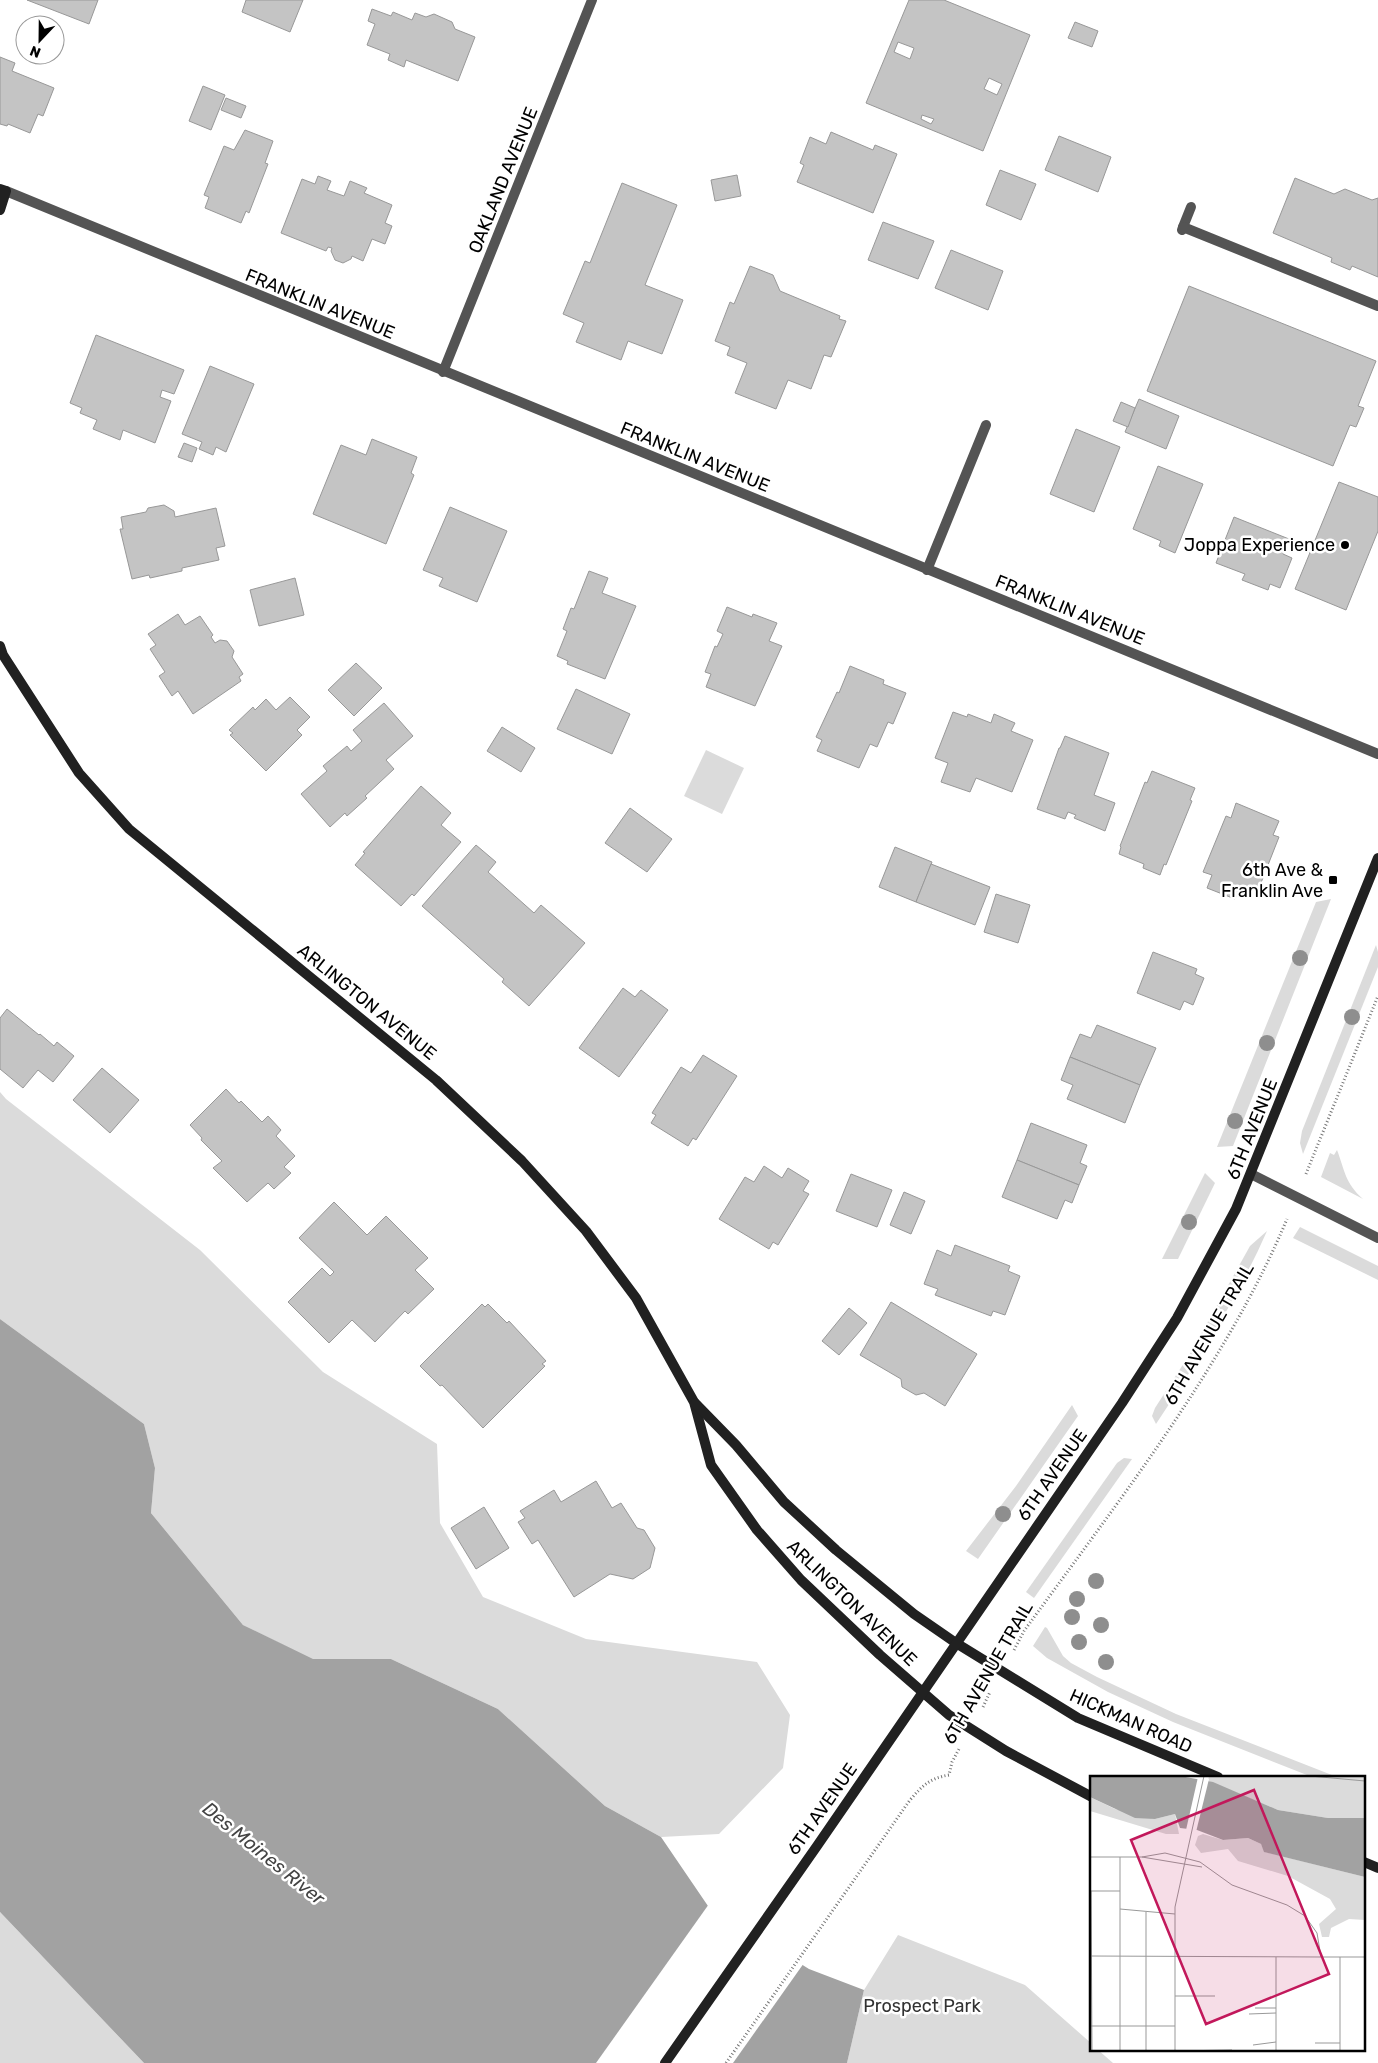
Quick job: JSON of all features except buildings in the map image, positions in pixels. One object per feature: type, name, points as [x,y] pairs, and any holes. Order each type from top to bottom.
[{"type":"main road","points":[[0,210],[3,190]]},
{"type":"main road","name":"ARLINGTON AVENUE","points":[[0,646],[3,655],[41,717],[79,773],[129,829],[436,1080],[522,1161],[586,1231],[636,1298],[694,1402],[711,1465],[757,1530],[801,1580],[922,1693]]},
{"type":"main road","name":"6TH AVENUE","points":[[665,2063],[1122,1403],[1177,1318],[1218,1245],[1251,1174],[1378,858]]},
{"type":"main road","name":"ARLINGTON AVENUE","points":[[694,1402],[736,1445],[784,1502],[836,1550],[914,1614],[956,1643]]},
{"type":"main road","name":"HICKMAN ROAD","points":[[956,1643],[1078,1718],[1216,1776]]},
{"type":"main road","points":[[922,1693],[970,1729],[1090,1797]]},
{"type":"main road","points":[[1366,1863],[1378,1868]]},
{"type":"street","name":"OAKLAND AVENUE","points":[[443,372],[592,0]]},
{"type":"street","name":"FRANKLIN AVENUE","points":[[3,190],[1378,754]]},
{"type":"street","points":[[1191,207],[1182,228],[1378,306]]},
{"type":"street","points":[[927,570],[986,425]]},
{"type":"street","points":[[1251,1174],[1378,1238]]},
{"type":"path","points":[[1310,1166],[1378,996]]},
{"type":"path","name":"6TH AVENUE TRAIL","points":[[726,2063],[910,1800],[923,1785],[940,1776],[949,1775],[952,1762],[1024,1631],[1142,1466],[1200,1380],[1254,1286],[1285,1225]]},
{"type":"green space","points":[[706,750],[744,768],[722,814],[684,796]]},
{"type":"green space","points":[[1331,899],[1233,1146],[1217,1147],[1316,902]]},
{"type":"green space","points":[[1376,945],[1378,967],[1303,1154],[1300,1143],[1302,1131]]},
{"type":"green space","points":[[0,1092],[6,1099],[200,1250],[323,1372],[437,1444],[440,1523],[483,1597],[586,1639],[757,1662],[790,1715],[783,1768],[719,1834],[661,1837],[605,1806],[498,1709],[391,1659],[313,1660],[243,1625],[151,1513],[155,1468],[144,1424],[0,1319]]},
{"type":"green space","points":[[1337,1150],[1352,1188],[1363,1199],[1321,1177],[1330,1153],[1334,1155]]},
{"type":"green space","points":[[1205,1173],[1215,1183],[1178,1259],[1162,1259]]},
{"type":"green space","points":[[1300,1227],[1378,1266],[1378,1280],[1293,1238]]},
{"type":"green space","points":[[1267,1231],[1243,1281],[1216,1330],[1156,1424],[1152,1416],[1155,1408],[1191,1352],[1250,1246]]},
{"type":"green space","points":[[1072,1405],[1078,1416],[978,1559],[966,1551],[1016,1486]]},
{"type":"green space","points":[[1124,1458],[1132,1459],[1034,1598],[1026,1592],[1117,1463]]},
{"type":"green space","points":[[1045,1627],[1063,1656],[1071,1663],[1097,1677],[1176,1714],[1334,1776],[1309,1776],[1173,1722],[1108,1692],[1047,1658],[1033,1646]]},
{"type":"green space","points":[[0,1912],[144,2063],[0,2063]]},
{"type":"green space","name":"Prospect Park","points":[[898,1935],[1025,1985],[1090,2042],[1090,2050],[1098,2050],[1113,2063],[847,2063],[864,1990]]},
{"type":"water","name":"Des Moines River","points":[[0,1319],[144,1424],[155,1468],[151,1513],[243,1625],[313,1659],[391,1659],[498,1709],[605,1806],[661,1837],[708,1906],[809,1969],[864,1990],[847,2063],[144,2063],[0,1912]]},
{"type":"pier","points":[[709,1904],[804,1963],[733,2063],[596,2063]]},
{"type":"place","name":"Joppa Experience","points":[[1345,545]]},
{"type":"place","name":"6th Ave & Franklin Ave","points":[[1333,880]]}]
